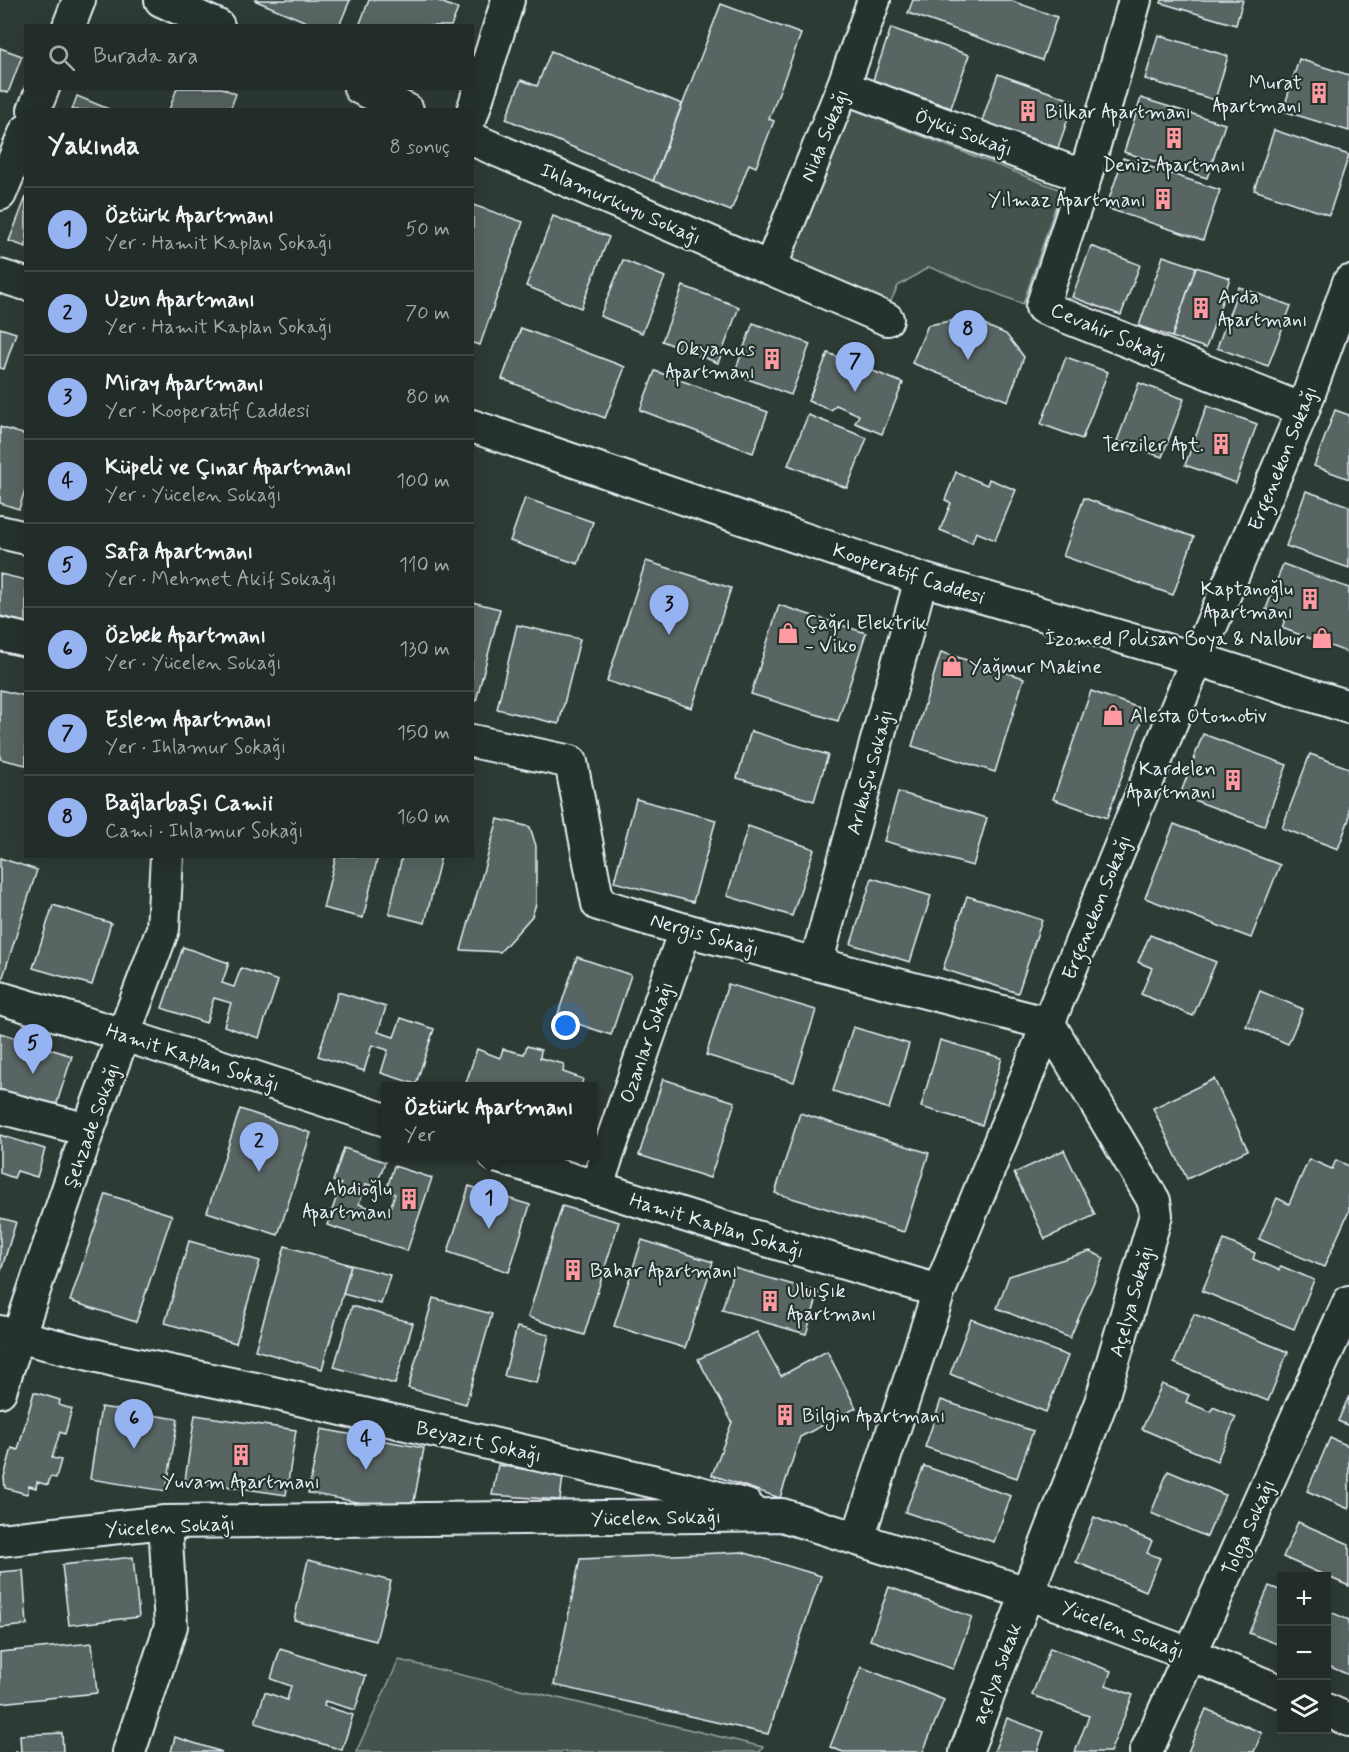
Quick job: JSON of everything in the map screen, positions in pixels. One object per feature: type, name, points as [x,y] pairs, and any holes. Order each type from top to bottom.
[{"type":"street","points":[[70,24],[79,0]]},
{"type":"street","points":[[161,0],[214,24]]},
{"type":"street","points":[[474,108],[508,0]]},
{"type":"street","name":"Nida Sokağı","points":[[770,268],[843,87],[874,0]]},
{"type":"street","name":"Cevahir Sokağı","points":[[1135,0],[1085,177],[1042,307],[1303,410]]},
{"type":"street","name":"Öykü Sokağı","points":[[843,87],[1085,177]]},
{"type":"street","points":[[35,108],[42,90]]},
{"type":"street","points":[[364,90],[403,108]]},
{"type":"street","points":[[0,194],[24,136]]},
{"type":"street","name":"Ihlamurkuyu Sokağı","points":[[474,140],[888,319]]},
{"type":"street","points":[[0,276],[24,283]]},
{"type":"street","name":"Ergenekon Sokağı","points":[[858,1538],[939,1291],[1197,659],[1303,410],[1349,282]]},
{"type":"street","name":"Kooperatif Caddesi","points":[[474,427],[921,579],[1197,659],[1349,707]]},
{"type":"street","points":[[0,532],[24,538]]},
{"type":"street","name":"Arıkuşu Sokağı","points":[[816,964],[921,579]]},
{"type":"street","points":[[0,634],[24,640]]},
{"type":"street","name":"Nergis Sokağı","points":[[474,741],[571,762],[598,904],[685,930],[1048,1024]]},
{"type":"street","name":"Şehzade Sokağı","points":[[0,1391],[8,1334],[163,929],[167,858]]},
{"type":"street","name":"Ozanlar Sokağı","points":[[596,1188],[685,930]]},
{"type":"street","name":"Hamit Kaplan Sokağı","points":[[0,998],[124,1035],[381,1118]]},
{"type":"street","name":"Açelya Sokağı","points":[[1027,1593],[1101,1402],[1156,1215],[1156,1207],[1048,1024]]},
{"type":"street","points":[[0,1107],[88,1130]]},
{"type":"street","name":"Hamit Kaplan Sokağı","points":[[511,1160],[596,1188],[939,1291]]},
{"type":"street","name":"Tolga Sokağı","points":[[1146,1752],[1349,1302]]},
{"type":"street","name":"Beyazıt Sokağı","points":[[8,1334],[652,1481],[782,1515]]},
{"type":"street","name":"Yücelen Sokağı","points":[[0,1540],[165,1522],[782,1515],[1027,1593],[1190,1654],[1277,1690]]},
{"type":"street","points":[[129,1752],[171,1626],[165,1522]]},
{"type":"street","name":"açelya sokak","points":[[966,1752],[1027,1593]]},
{"type":"street","points":[[1331,1712],[1349,1720]]},
{"type":"shaded area","points":[[852,109],[1061,190],[1023,304],[929,267],[898,286],[888,307],[789,263]]},
{"type":"shaded area","points":[[399,1660],[763,1747],[760,1752],[356,1752]]},
{"type":"building","points":[[254,0],[350,0],[340,24],[311,24]]},
{"type":"building","points":[[369,0],[436,0],[458,9],[452,24],[360,24]]},
{"type":"building","points":[[913,0],[1009,0],[1057,17],[1042,60],[908,13]]},
{"type":"building","points":[[1162,0],[1243,0],[1236,25],[1161,3]]},
{"type":"building","points":[[721,4],[801,34],[769,119],[774,121],[756,167],[749,164],[731,211],[653,181]]},
{"type":"building","points":[[891,28],[969,55],[951,108],[873,80]]},
{"type":"building","points":[[1158,35],[1228,56],[1215,100],[1145,79]]},
{"type":"building","points":[[0,48],[22,56],[8,93],[0,91]]},
{"type":"building","points":[[551,51],[682,104],[653,181],[506,119],[521,80],[537,86]]},
{"type":"building","name":"Murat Apartmanı","points":[[1299,59],[1349,75],[1349,131],[1283,111]]},
{"type":"building","name":"Bilkar Apartmanı","points":[[998,74],[1074,101],[1058,148],[982,121]]},
{"type":"building","points":[[176,90],[227,90],[236,94],[231,108],[170,108]]},
{"type":"building","points":[[77,96],[106,108],[73,108]]},
{"type":"building","name":"Deniz Apartmanı","points":[[1141,98],[1225,124],[1207,178],[1124,152]]},
{"type":"building","points":[[1274,130],[1349,155],[1329,215],[1254,190]]},
{"type":"building","name":"Yılmaz Apartmanı","points":[[1123,158],[1220,190],[1203,240],[1106,208]]},
{"type":"building","points":[[24,202],[24,246],[9,241]]},
{"type":"building","points":[[474,205],[523,222],[480,345],[474,344]]},
{"type":"building","points":[[553,216],[609,237],[581,308],[526,286]]},
{"type":"building","points":[[1091,246],[1140,265],[1121,315],[1072,297]]},
{"type":"building","points":[[1163,256],[1196,267],[1172,337],[1139,326]]},
{"type":"building","points":[[623,260],[665,277],[642,333],[600,316]]},
{"type":"building","name":"Arda Apartmanı","points":[[1196,267],[1230,278],[1206,348],[1172,337]]},
{"type":"building","points":[[683,286],[739,307],[718,363],[662,341]]},
{"type":"building","points":[[1239,287],[1291,306],[1268,366],[1217,348]]},
{"type":"building","points":[[968,318],[1006,334],[1024,357],[1008,401],[912,363],[928,325]]},
{"type":"building","name":"Okyanus Apartmanı","points":[[753,323],[810,344],[791,395],[734,374]]},
{"type":"building","points":[[0,328],[16,333],[4,369],[0,368]]},
{"type":"building","points":[[521,328],[625,367],[605,418],[502,379]]},
{"type":"building","points":[[828,353],[903,383],[882,434],[855,423],[859,415],[836,405],[831,410],[808,401]]},
{"type":"building","points":[[1066,357],[1108,372],[1082,439],[1041,424]]},
{"type":"building","points":[[655,371],[768,412],[753,453],[640,410]]},
{"type":"building","points":[[1139,383],[1184,399],[1162,457],[1117,441]]},
{"type":"building","name":"Terziler Apt.","points":[[1207,406],[1257,424],[1236,483],[1185,465]]},
{"type":"building","points":[[1335,410],[1349,415],[1349,479],[1314,466]]},
{"type":"building","points":[[808,415],[867,438],[847,488],[788,465]]},
{"type":"building","points":[[0,427],[24,434],[24,493],[19,509],[0,503]]},
{"type":"building","points":[[956,472],[987,485],[989,479],[1016,490],[995,540],[976,532],[972,543],[940,530],[951,503],[945,500]]},
{"type":"building","points":[[1306,491],[1349,506],[1349,568],[1286,546]]},
{"type":"building","points":[[525,498],[593,522],[578,564],[510,541]]},
{"type":"building","points":[[1084,498],[1194,537],[1173,595],[1063,556]]},
{"type":"building","points":[[646,561],[731,588],[692,708],[607,681]]},
{"type":"building","name":"Kaptanoğlu Apartmanı","points":[[1283,564],[1349,588],[1349,653],[1282,628],[1286,616],[1266,609]]},
{"type":"building","points":[[0,574],[24,580],[24,622],[0,616]]},
{"type":"building","points":[[474,602],[500,609],[476,701],[474,700]]},
{"type":"building","points":[[779,605],[866,633],[838,721],[751,694]]},
{"type":"building","points":[[517,625],[580,639],[559,724],[497,709]]},
{"type":"building","points":[[941,652],[1024,678],[995,772],[912,746]]},
{"type":"building","points":[[0,690],[24,696],[24,765],[0,759]]},
{"type":"building","points":[[1091,691],[1145,710],[1107,818],[1053,799]]},
{"type":"building","points":[[751,731],[828,755],[814,801],[737,778]]},
{"type":"building","name":"Kardelen Apartmanı","points":[[1203,734],[1287,765],[1264,826],[1180,795]]},
{"type":"building","points":[[1310,754],[1349,768],[1349,819],[1338,849],[1282,828]]},
{"type":"building","points":[[898,792],[987,818],[973,866],[884,841]]},
{"type":"building","points":[[636,799],[716,820],[693,902],[614,882]]},
{"type":"building","points":[[498,819],[530,827],[536,846],[536,904],[532,916],[500,952],[461,950]]},
{"type":"building","points":[[1174,824],[1280,865],[1251,938],[1145,898]]},
{"type":"building","points":[[748,826],[814,849],[792,916],[727,896]]},
{"type":"building","points":[[0,858],[37,870],[2,980],[0,979]]},
{"type":"building","points":[[336,858],[378,858],[363,918],[323,908]]},
{"type":"building","points":[[402,858],[441,858],[425,923],[389,914]]},
{"type":"building","points":[[872,878],[931,896],[910,962],[851,944]]},
{"type":"building","points":[[967,896],[1042,920],[1018,993],[943,969]]},
{"type":"building","points":[[53,905],[111,923],[92,985],[33,968]]},
{"type":"building","points":[[1150,935],[1216,962],[1193,1016],[1141,994],[1152,968],[1138,962]]},
{"type":"building","points":[[183,947],[229,963],[222,983],[234,987],[241,968],[278,981],[259,1038],[224,1026],[231,1003],[214,998],[206,1023],[162,1008]]},
{"type":"building","points":[[577,957],[631,975],[611,1035],[557,1017]]},
{"type":"building","points":[[728,984],[816,1010],[794,1082],[706,1055]]},
{"type":"building","points":[[1260,991],[1303,1009],[1288,1044],[1246,1026]]},
{"type":"building","points":[[338,992],[386,1007],[378,1032],[394,1037],[401,1018],[434,1029],[417,1082],[381,1073],[388,1050],[372,1045],[364,1071],[318,1056]]},
{"type":"building","points":[[853,1027],[909,1044],[889,1109],[833,1091]]},
{"type":"building","points":[[0,1033],[72,1056],[55,1109],[0,1092]]},
{"type":"building","points":[[940,1040],[1002,1058],[982,1125],[921,1107]]},
{"type":"building","points":[[527,1046],[541,1050],[540,1058],[564,1064],[563,1072],[583,1079],[582,1082],[466,1082],[477,1049],[500,1058],[503,1049],[524,1054]]},
{"type":"building","points":[[663,1079],[735,1102],[710,1178],[639,1155]]},
{"type":"building","points":[[1214,1079],[1248,1150],[1187,1179],[1153,1108]]},
{"type":"building","points":[[240,1109],[311,1133],[278,1235],[207,1212]]},
{"type":"building","points":[[800,1113],[929,1153],[904,1232],[775,1193]]},
{"type":"building","points":[[0,1135],[45,1149],[37,1177],[17,1171],[14,1178],[0,1173]]},
{"type":"building","name":"Abdioğlu Apartmanı","points":[[344,1148],[385,1162],[376,1187],[366,1184],[359,1204],[388,1214],[395,1194],[386,1191],[394,1166],[432,1178],[407,1251],[327,1225],[341,1184],[333,1181]]},
{"type":"building","points":[[1064,1150],[1095,1215],[1045,1239],[1014,1173]]},
{"type":"building","points":[[1309,1159],[1332,1169],[1336,1160],[1349,1166],[1349,1211],[1324,1267],[1259,1239],[1277,1198],[1289,1204]]},
{"type":"building","points":[[469,1186],[530,1205],[509,1272],[448,1252]]},
{"type":"building","points":[[106,1194],[172,1215],[136,1322],[70,1301]]},
{"type":"building","name":"Bahar Apartmanı","points":[[562,1206],[619,1222],[584,1335],[528,1317]]},
{"type":"building","points":[[0,1218],[16,1222],[0,1274]]},
{"type":"building","points":[[642,1240],[713,1262],[685,1348],[614,1326]]},
{"type":"building","points":[[1224,1240],[1255,1253],[1253,1259],[1279,1270],[1281,1266],[1314,1280],[1294,1329],[1202,1291]]},
{"type":"building","points":[[189,1241],[260,1261],[236,1343],[165,1323]]},
{"type":"building","points":[[285,1246],[351,1265],[322,1369],[255,1350]]},
{"type":"building","points":[[1090,1251],[1104,1258],[1070,1338],[997,1308],[1009,1276]]},
{"type":"building","points":[[351,1265],[390,1275],[381,1304],[343,1294]]},
{"type":"building","name":"Uluışık Apartmanı","points":[[734,1268],[819,1292],[806,1334],[722,1310]]},
{"type":"building","points":[[433,1298],[492,1314],[466,1404],[408,1388]]},
{"type":"building","points":[[352,1306],[413,1323],[395,1384],[334,1367]]},
{"type":"building","points":[[1194,1314],[1288,1352],[1268,1401],[1174,1363]]},
{"type":"building","points":[[971,1319],[1068,1356],[1046,1412],[950,1374]]},
{"type":"building","points":[[517,1327],[549,1335],[537,1383],[504,1376]]},
{"type":"building","name":"Bilgin Apartmanı","points":[[757,1332],[781,1376],[827,1351],[856,1408],[800,1437],[780,1498],[712,1475],[732,1422],[698,1359]]},
{"type":"building","points":[[1162,1384],[1189,1395],[1186,1402],[1211,1412],[1213,1407],[1236,1417],[1217,1461],[1142,1429]]},
{"type":"building","points":[[34,1392],[60,1400],[59,1405],[72,1409],[65,1434],[60,1432],[52,1458],[61,1460],[56,1478],[50,1477],[48,1485],[37,1482],[36,1488],[29,1486],[27,1494],[5,1488],[4,1477],[12,1448],[18,1450]]},
{"type":"building","points":[[1349,1396],[1349,1426],[1338,1421]]},
{"type":"building","points":[[941,1400],[1033,1431],[1017,1478],[925,1447]]},
{"type":"building","points":[[101,1407],[178,1419],[166,1491],[90,1479]]},
{"type":"building","name":"Yuvam Apartmanı","points":[[195,1415],[296,1430],[286,1495],[185,1480]]},
{"type":"building","points":[[321,1429],[424,1448],[412,1512],[308,1493]]},
{"type":"building","points":[[1330,1438],[1349,1446],[1349,1509],[1307,1491]]},
{"type":"building","points":[[498,1465],[563,1476],[560,1500],[492,1495]]},
{"type":"building","points":[[924,1466],[1011,1496],[994,1542],[905,1512]]},
{"type":"building","points":[[1168,1471],[1225,1495],[1207,1537],[1151,1513]]},
{"type":"building","points":[[1094,1517],[1152,1541],[1147,1553],[1160,1558],[1146,1591],[1076,1562]]},
{"type":"building","points":[[1298,1522],[1349,1544],[1349,1586],[1331,1578],[1331,1572],[1317,1572],[1283,1557]]},
{"type":"building","points":[[742,1552],[821,1576],[768,1734],[554,1685],[580,1559]]},
{"type":"building","points":[[133,1557],[139,1617],[69,1625],[62,1565]]},
{"type":"building","points":[[308,1560],[391,1581],[376,1641],[294,1620]]},
{"type":"building","points":[[23,1570],[27,1625],[0,1628],[0,1572]]},
{"type":"building","points":[[1269,1586],[1277,1589],[1277,1644],[1249,1633]]},
{"type":"building","points":[[889,1587],[972,1617],[953,1669],[870,1640]]},
{"type":"building","points":[[1331,1612],[1349,1620],[1349,1675],[1331,1667]]},
{"type":"building","points":[[92,1643],[97,1693],[0,1703],[0,1652]]},
{"type":"building","points":[[1050,1648],[1111,1671],[1106,1685],[1133,1695],[1110,1752],[1075,1752],[1089,1716],[1032,1695]]},
{"type":"building","points":[[280,1649],[366,1676],[355,1710],[325,1701],[324,1706],[353,1715],[342,1750],[255,1723],[265,1692],[287,1700],[291,1686],[271,1679]]},
{"type":"building","points":[[861,1667],[944,1700],[923,1752],[843,1752],[830,1747]]},
{"type":"building","points":[[1206,1709],[1262,1733],[1254,1752],[1188,1752]]},
{"type":"building","points":[[1007,1718],[1044,1732],[1037,1752],[994,1752]]},
{"type":"building","points":[[62,1733],[63,1752],[21,1752],[20,1735]]},
{"type":"building","points":[[175,1737],[222,1752],[171,1752]]},
{"type":"place","name":"Murat Apartmanı","points":[[1319,93]]},
{"type":"place","name":"Bilkar Apartmanı","points":[[1028,111]]},
{"type":"place","name":"Deniz Apartmanı","points":[[1174,138]]},
{"type":"place","name":"Yılmaz Apartmanı","points":[[1163,199]]},
{"type":"place","name":"Arda Apartmanı","points":[[1201,308]]},
{"type":"place","name":"Okyanus Apartmanı","points":[[772,359]]},
{"type":"place","name":"Bağlarbaşı Camii","points":[[968,360]]},
{"type":"place","name":"Eslem Apartmanı","points":[[855,392]]},
{"type":"place","name":"Terziler Apt.","points":[[1221,444]]},
{"type":"place","name":"Kaptanoğlu Apartmanı","points":[[1310,599]]},
{"type":"place","name":"Çağrı Elektrik - Viko","points":[[788,633]]},
{"type":"place","name":"Miray Apartmanı","points":[[669,635]]},
{"type":"place","name":"İzomed Polisan Boya & Nalbur","points":[[1322,638]]},
{"type":"place","name":"Yağmur Makine","points":[[952,666]]},
{"type":"place","name":"Alesta Otomotiv","points":[[1113,715]]},
{"type":"place","name":"Kardelen Apartmanı","points":[[1233,780]]},
{"type":"place","name":"Safa Apartmanı","points":[[33,1074]]},
{"type":"place","name":"Uzun Apartmanı","points":[[259,1172]]},
{"type":"place","name":"Abdioğlu Apartmanı","points":[[409,1199]]},
{"type":"place","name":"Öztürk Apartmanı","points":[[489,1229]]},
{"type":"place","name":"Bahar Apartmanı","points":[[573,1270]]},
{"type":"place","name":"Uluışık Apartmanı","points":[[770,1301]]},
{"type":"place","name":"Bilgin Apartmanı","points":[[785,1415]]},
{"type":"place","name":"Özbek Apartmanı","points":[[134,1449]]},
{"type":"place","name":"Yuvam Apartmanı","points":[[241,1455]]},
{"type":"place","name":"Küpeli ve Çınar Apartmanı","points":[[366,1470]]}]
